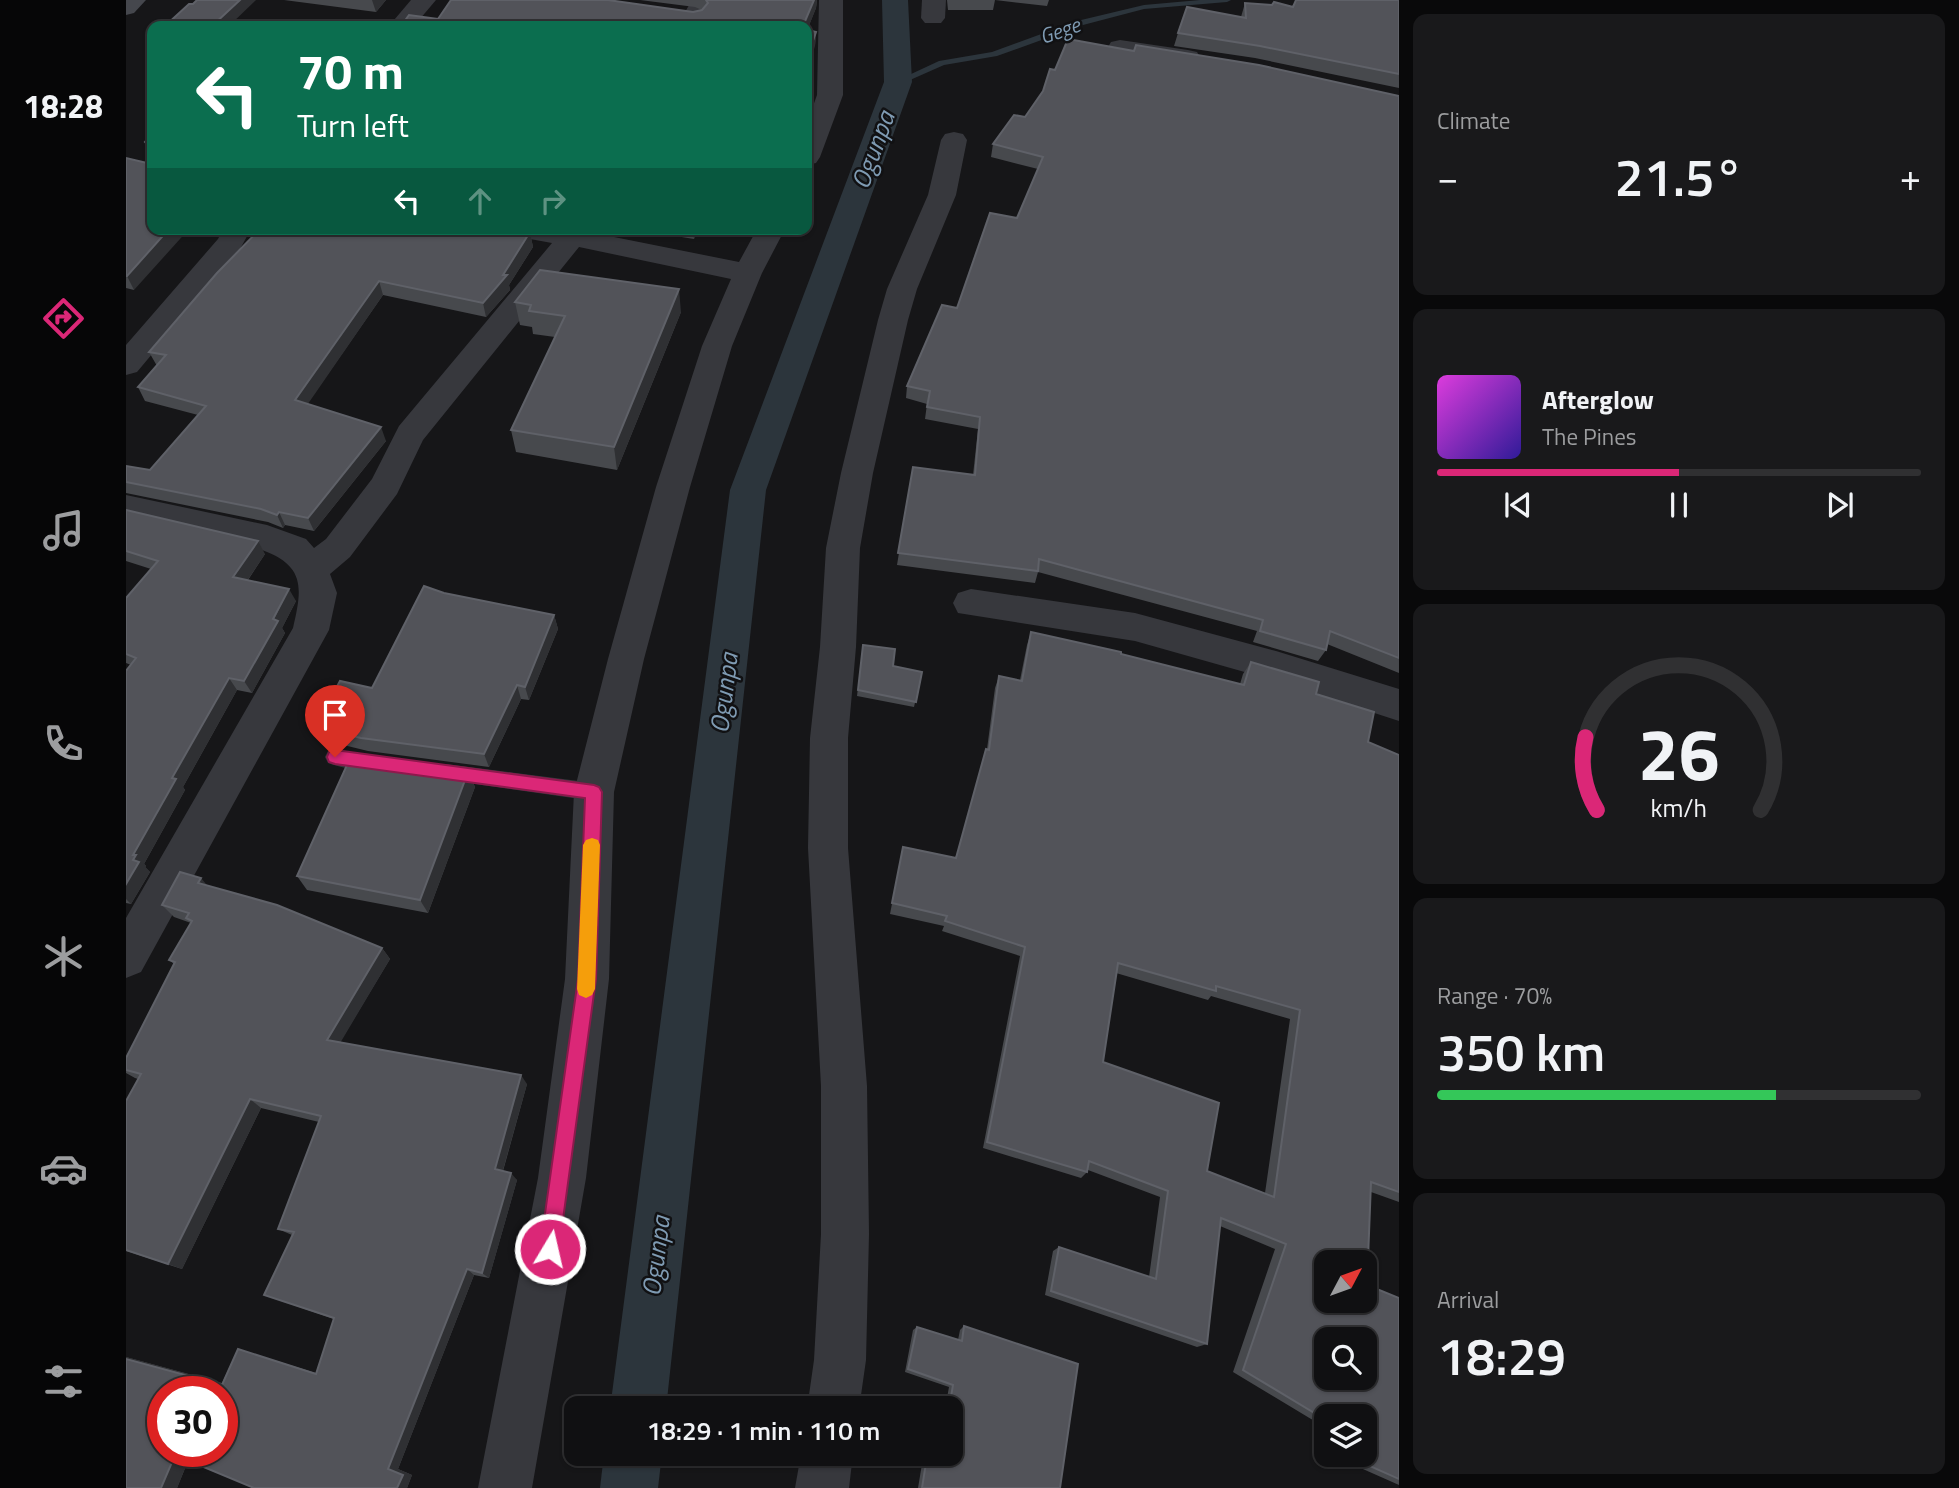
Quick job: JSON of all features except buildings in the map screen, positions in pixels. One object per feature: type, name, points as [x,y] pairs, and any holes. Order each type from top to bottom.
[{"type":"main road","points":[[126,8],[134,0]]},
{"type":"street","points":[[405,21],[424,0]]},
{"type":"street","points":[[812,144],[830,95],[831,0]]},
{"type":"street","points":[[666,13],[696,14]]},
{"type":"street","points":[[1120,47],[1215,62]]},
{"type":"street","points":[[835,1396],[840,1360],[845,1234],[845,1100],[828,848],[829,738],[838,647],[843,548],[857,473],[893,320],[902,289],[942,195],[954,140]]},
{"type":"street","points":[[126,365],[234,235]]},
{"type":"street","points":[[311,570],[338,548],[385,485],[410,434],[572,235]]},
{"type":"street","points":[[583,235],[748,273]]},
{"type":"street","points":[[505,1488],[564,1165],[587,979],[594,792],[626,659],[677,474],[717,346],[748,273],[768,235]]},
{"type":"street","points":[[126,507],[267,538],[294,548],[311,570],[319,593],[311,630],[126,958]]},
{"type":"street","points":[[971,603],[1135,628],[1276,666],[1399,705]]},
{"type":"street","points":[[822,1488],[825,1466]]},
{"type":"lane","points":[[335,757],[389,765]]},
{"type":"lane","points":[[430,770],[594,792]]},
{"type":"waterway","name":"Ogunpa","points":[[640,1396],[748,490],[898,82],[895,0]]},
{"type":"waterway","name":"Gege","points":[[898,82],[942,63],[994,54],[1080,23],[1144,7],[1227,0]]},
{"type":"waterway","name":"Ogunpa","points":[[629,1488],[632,1466]]},
{"type":"slow traffic","points":[[586,989],[592,845]]},
{"type":"route","points":[[335,757],[594,792],[587,979],[562,1178],[550,1249]]}]
